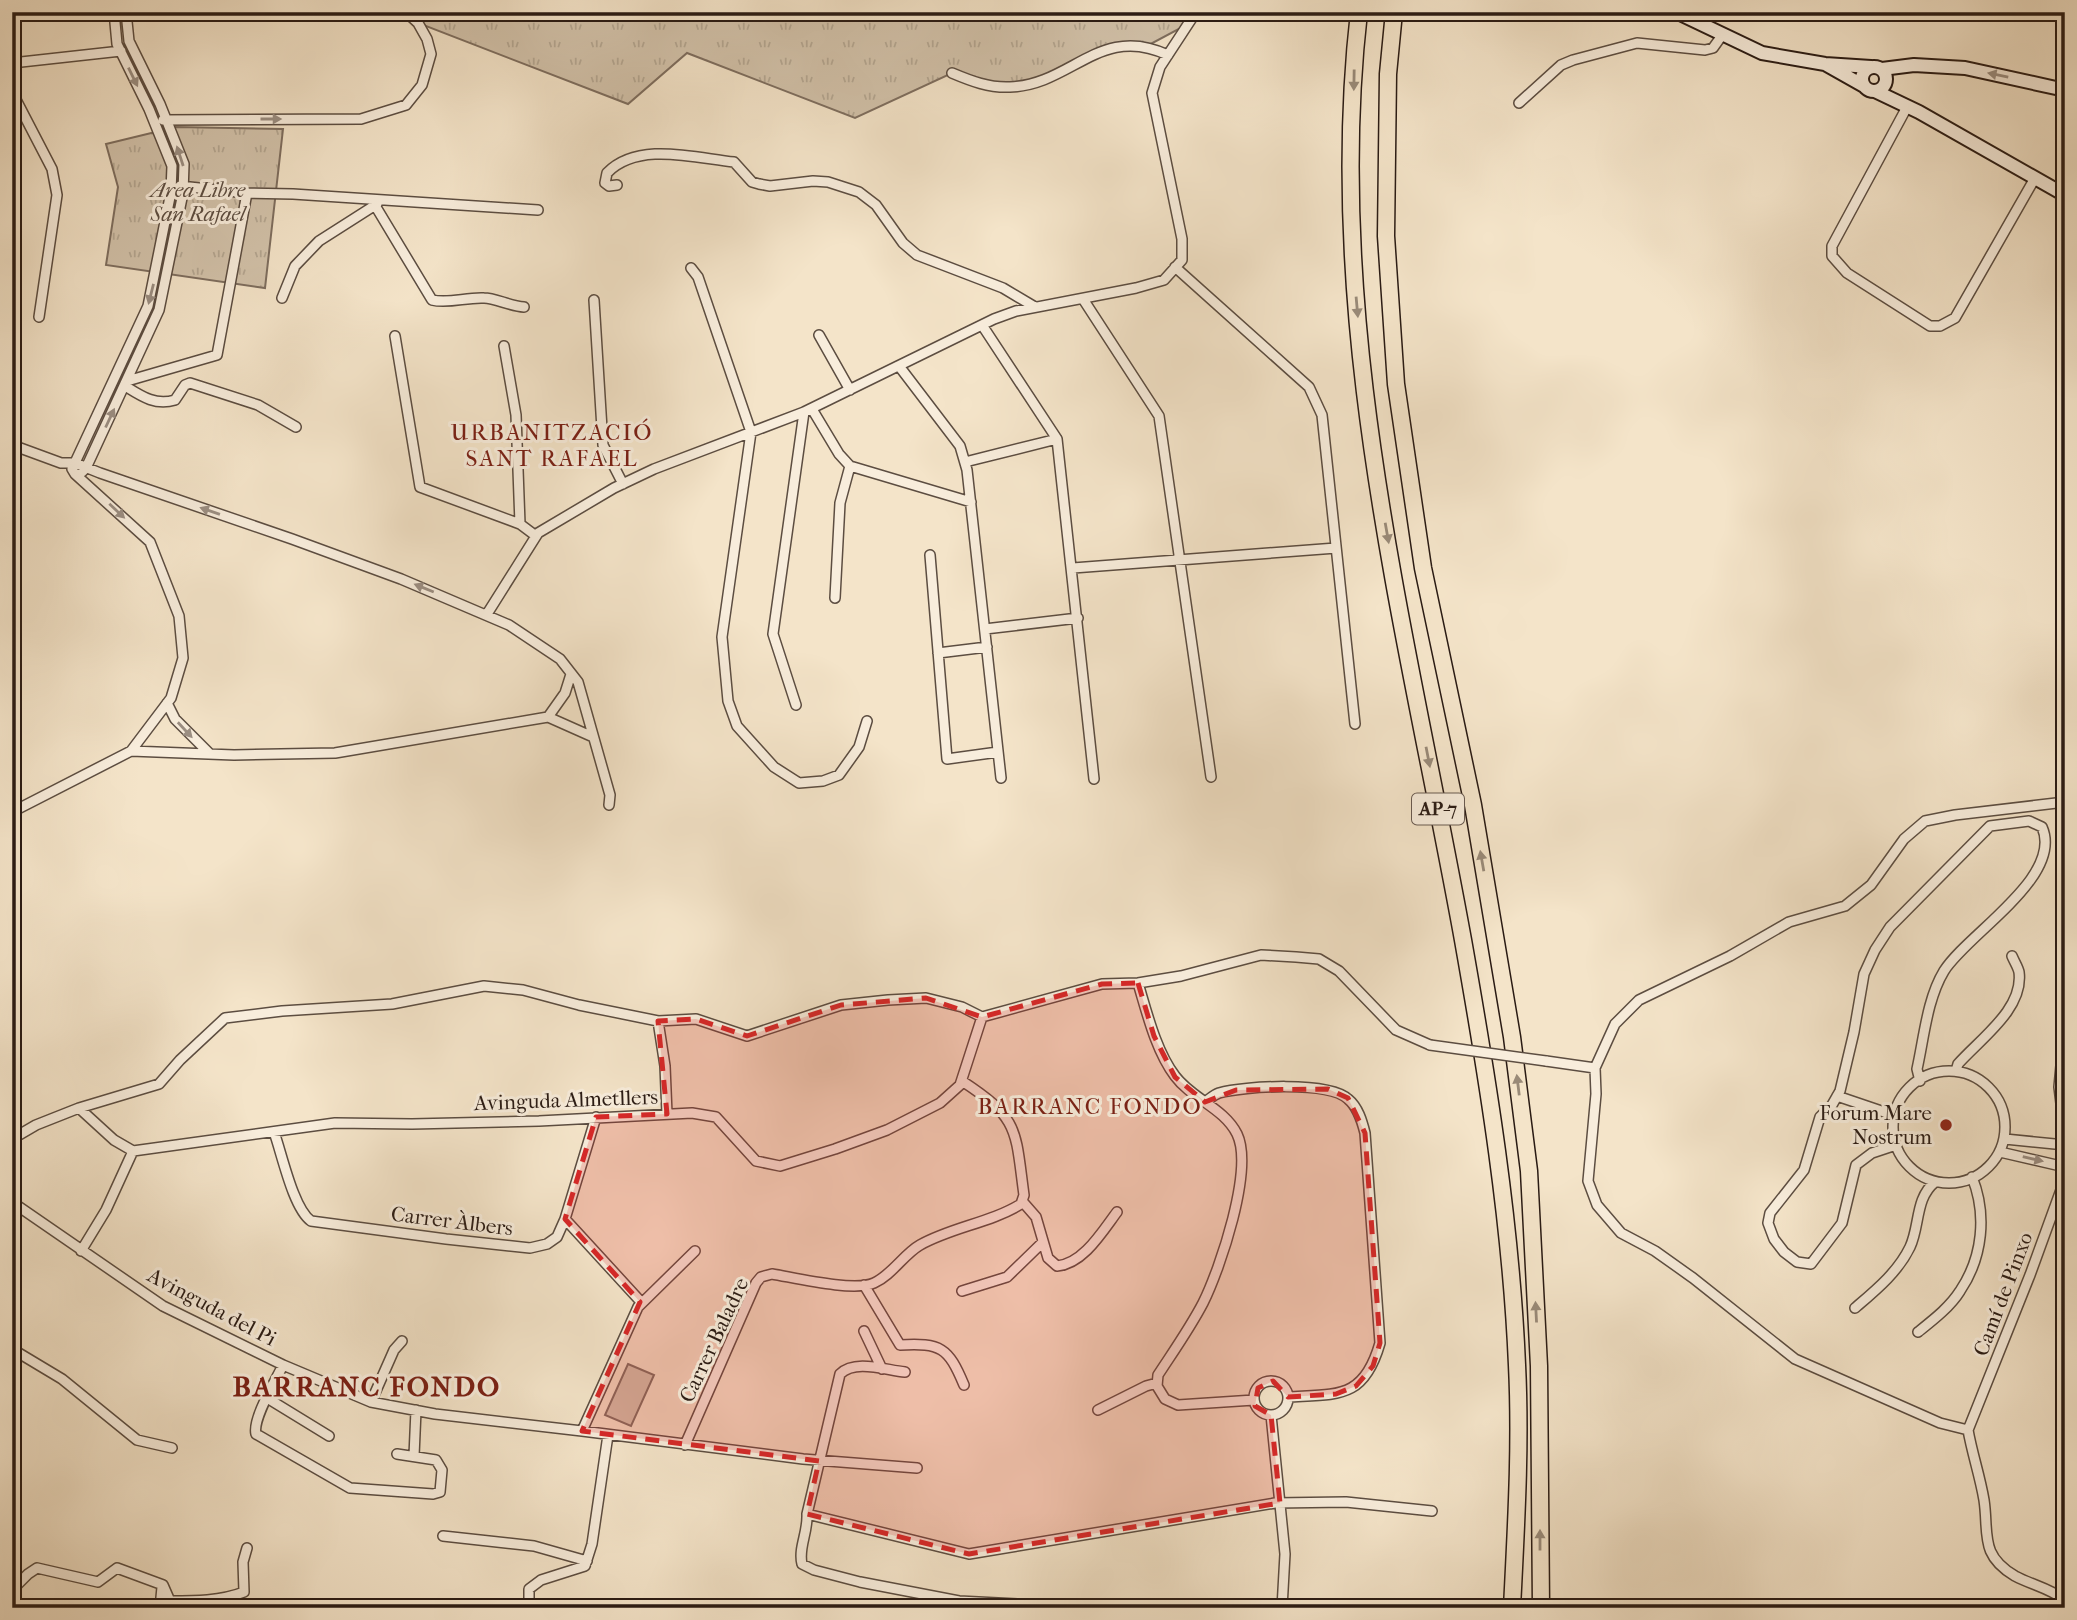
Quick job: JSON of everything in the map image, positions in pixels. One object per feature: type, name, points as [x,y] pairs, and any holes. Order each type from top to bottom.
[{"type":"highway","name":"AP-7","points":[[1359,12],[1354,53],[1351,191],[1363,372],[1397,593],[1464,943],[1493,1127],[1511,1271],[1517,1367],[1518,1464],[1512,1608]]},
{"type":"highway","name":"AP-7","points":[[1394,12],[1388,74],[1386,236],[1396,384],[1423,568],[1473,805],[1512,1037],[1529,1171],[1539,1366],[1541,1608]]},
{"type":"street","points":[[75,474],[72,470],[75,463],[148,306],[171,185],[172,166],[117,44],[114,12]]},
{"type":"street","points":[[85,483],[86,475],[159,310],[169,271],[183,186],[184,164],[129,41],[126,12]]},
{"type":"street","points":[[154,121],[361,120],[406,105],[422,85],[431,54],[427,39],[418,23],[405,12]]},
{"type":"street","points":[[1676,12],[1762,53],[1825,64],[1876,68],[1906,68],[1914,65],[1965,68],[2065,90]]},
{"type":"street","points":[[487,614],[536,536],[623,484],[654,469],[808,410],[1016,311],[1136,288],[1164,279],[1182,260],[1182,239],[1152,93],[1160,67],[1194,15]]},
{"type":"street","points":[[1519,103],[1561,65],[1573,60],[1637,43],[1705,50],[1713,48],[1723,34]]},
{"type":"street","points":[[953,73],[977,83],[1011,87],[1041,80],[1105,49],[1132,44],[1168,55]]},
{"type":"street","points":[[12,63],[121,51]]},
{"type":"street","points":[[1825,64],[1875,87]]},
{"type":"street","points":[[1875,87],[1876,68]]},
{"type":"street","points":[[1876,68],[1863,73],[1861,78],[2065,194]]},
{"type":"street","points":[[12,92],[52,169],[57,195],[39,317]]},
{"type":"street","points":[[1903,104],[1832,246],[1832,256],[1847,273],[1930,326],[1947,324],[1955,318],[2035,178]]},
{"type":"street","points":[[618,185],[609,186],[605,183],[607,173],[618,164],[648,154],[734,162],[752,182],[770,186],[828,182],[859,192],[868,198],[904,243],[918,255],[1003,288],[1035,307]]},
{"type":"street","points":[[171,185],[378,203],[538,210]]},
{"type":"street","points":[[126,383],[217,355],[247,193]]},
{"type":"street","points":[[282,298],[295,266],[319,241],[378,203]]},
{"type":"street","points":[[378,203],[432,300],[440,302],[486,298],[524,307]]},
{"type":"street","points":[[1175,267],[1309,387],[1322,415],[1355,724]]},
{"type":"street","points":[[691,268],[698,277],[751,432],[722,637],[728,701],[737,726],[774,767],[799,783],[839,775],[859,747],[867,721]]},
{"type":"street","points":[[1083,299],[1159,416],[1212,777]]},
{"type":"street","points":[[594,300],[603,445],[623,484]]},
{"type":"street","points":[[982,325],[1057,439],[1094,779]]},
{"type":"street","points":[[819,335],[850,390]]},
{"type":"street","points":[[395,336],[420,487],[520,524],[536,536]]},
{"type":"street","points":[[504,346],[516,415],[520,524]]},
{"type":"street","points":[[900,366],[960,446],[965,462],[1001,778]]},
{"type":"street","points":[[126,383],[147,399],[167,402],[175,400],[185,385],[190,383],[258,405],[296,427]]},
{"type":"street","points":[[808,410],[850,466],[971,502]]},
{"type":"street","points":[[796,705],[773,634],[808,410]]},
{"type":"street","points":[[965,462],[1057,439]]},
{"type":"street","points":[[12,445],[61,463],[150,542],[179,616],[183,658],[167,703],[131,751],[12,812]]},
{"type":"street","points":[[61,463],[75,463],[317,548],[401,579],[509,625],[560,659],[578,682],[610,795],[609,805]]},
{"type":"street","points":[[835,598],[840,503],[850,466]]},
{"type":"street","points":[[75,474],[90,470]]},
{"type":"street","points":[[1073,568],[1336,548]]},
{"type":"street","points":[[930,555],[947,759],[998,752]]},
{"type":"street","points":[[985,629],[1078,618]]},
{"type":"street","points":[[938,653],[987,647]]},
{"type":"street","points":[[548,717],[565,693],[571,674]]},
{"type":"street","points":[[167,703],[175,719],[209,753]]},
{"type":"street","points":[[131,751],[335,754],[548,717],[593,737]]},
{"type":"street","points":[[2065,802],[1925,821],[1904,839],[1871,885],[1846,906],[1789,922],[1730,956],[1639,1000],[1615,1024],[1595,1068],[1596,1094],[1588,1181],[1597,1205],[1621,1233],[1655,1251],[1693,1278],[1795,1359],[1940,1423],[1968,1430],[1984,1501],[1986,1539],[1995,1560],[2015,1576],[2052,1590],[2065,1600]]},
{"type":"street","points":[[1896,1145],[1872,1153],[1856,1165],[1842,1223],[1811,1264],[1797,1262],[1784,1252],[1774,1240],[1768,1223],[1770,1213],[1804,1170],[1820,1117],[1837,1096],[1851,1046],[1864,974],[1875,950],[1890,927],[1990,826],[2029,821],[2042,827],[2046,834],[2040,866],[2024,888],[1945,969],[1935,990],[1917,1069],[1920,1080]]},
{"type":"street","points":[[12,1139],[36,1125],[79,1108],[159,1084],[180,1060],[225,1018],[282,1011],[392,1004],[484,986],[523,990],[658,1021],[696,1019],[747,1036],[841,1005],[926,998],[962,1007],[982,1017],[1102,984],[1138,983],[1181,976],[1261,956],[1319,959],[1339,971],[1396,1030],[1430,1045],[1595,1068]]},
{"type":"street","points":[[1956,1072],[1958,1063],[2007,1011],[2018,990],[2019,971],[2012,956]]},
{"type":"street","points":[[1138,983],[1154,1036],[1175,1077],[1225,1118],[1238,1135],[1242,1157],[1234,1220],[1204,1302],[1158,1376],[1157,1386],[1165,1399],[1178,1405],[1254,1400]]},
{"type":"street","name":"Avinguda Almetllers","points":[[133,1151],[335,1123],[539,1121],[692,1112],[716,1117],[756,1161],[780,1166],[887,1130],[940,1104],[962,1081],[982,1017]]},
{"type":"street","points":[[658,1021],[665,1066],[667,1114]]},
{"type":"street","points":[[2065,1023],[2059,1087],[2065,1136]]},
{"type":"street","points":[[1956,1072],[1975,1077],[1993,1090],[2004,1111],[2005,1139],[2000,1152],[1984,1171],[1958,1183],[1935,1182],[1915,1172],[1899,1154],[1893,1134],[1897,1105],[1908,1088],[1928,1075],[1956,1072]]},
{"type":"street","points":[[962,1081],[988,1098],[1008,1118],[1015,1133],[1024,1195],[1022,1200],[1036,1217],[1048,1258],[1056,1266],[1067,1265],[1096,1241],[1116,1212]]},
{"type":"street","points":[[1205,1102],[1216,1094],[1236,1090],[1328,1088],[1348,1098],[1360,1116],[1366,1133],[1380,1343],[1377,1355],[1373,1366],[1356,1386],[1336,1394],[1288,1397]]},
{"type":"street","points":[[1837,1096],[1896,1116]]},
{"type":"street","points":[[79,1108],[114,1140],[133,1151],[106,1210],[81,1251]]},
{"type":"street","name":"Carrer Àlbers","points":[[274,1132],[304,1216],[311,1220],[446,1240],[530,1248],[547,1244],[557,1237],[596,1117]]},
{"type":"street","points":[[2005,1139],[2065,1146]]},
{"type":"street","points":[[2000,1152],[2065,1168]]},
{"type":"street","name":"Camí de Pinxo","points":[[1968,1430],[2030,1275],[2062,1187],[2065,1168]]},
{"type":"street","points":[[1918,1332],[1961,1290],[1978,1255],[1982,1219],[1972,1177]]},
{"type":"street","points":[[1855,1308],[1902,1263],[1911,1244],[1927,1189],[1935,1182]]},
{"type":"street","name":"Carrer Baladre","points":[[685,1445],[761,1277],[772,1274],[853,1286],[875,1283],[919,1245],[1011,1211],[1021,1204],[1022,1200]]},
{"type":"street","name":"Avinguda del Pi","points":[[12,1202],[163,1306],[283,1364],[371,1402],[608,1435]]},
{"type":"street","points":[[565,1219],[642,1303]]},
{"type":"street","points":[[962,1291],[1007,1277],[1043,1242]]},
{"type":"street","points":[[582,1431],[638,1307],[695,1251]]},
{"type":"street","points":[[864,1285],[900,1345],[927,1344],[937,1347],[951,1360],[964,1385]]},
{"type":"street","points":[[864,1331],[881,1369]]},
{"type":"street","points":[[371,1402],[394,1350],[402,1342]]},
{"type":"street","points":[[12,1349],[62,1378],[137,1440],[172,1448]]},
{"type":"street","points":[[283,1364],[254,1428],[256,1434],[350,1488],[433,1494],[440,1492],[442,1470],[436,1460],[397,1454]]},
{"type":"street","points":[[905,1372],[855,1366],[845,1368],[840,1374],[807,1514],[808,1530],[800,1555],[802,1564],[814,1570],[860,1582],[959,1601],[1095,1608]]},
{"type":"street","points":[[1268,1381],[1283,1386],[1288,1397],[1281,1412],[1272,1415],[1260,1412],[1254,1400],[1258,1388],[1268,1381]]},
{"type":"street","points":[[1098,1410],[1157,1383]]},
{"type":"street","points":[[267,1398],[329,1436]]},
{"type":"street","points":[[414,1456],[416,1410]]},
{"type":"street","points":[[1272,1415],[1285,1554],[1282,1608]]},
{"type":"street","points":[[529,1608],[529,1589],[541,1580],[585,1566],[592,1544],[608,1435],[819,1461],[918,1468]]},
{"type":"street","points":[[807,1514],[969,1554],[1280,1503],[1346,1502],[1432,1511]]},
{"type":"street","points":[[443,1535],[534,1546],[587,1561]]},
{"type":"street","points":[[12,1590],[28,1573],[37,1569],[98,1582],[117,1568],[163,1585],[170,1601],[204,1600],[244,1592],[243,1562],[247,1548]]},
{"type":"street","points":[[160,1608],[163,1585]]},
{"type":"highlighted area","points":[[1138,983],[1154,1036],[1175,1077],[1205,1102],[1236,1090],[1328,1089],[1348,1098],[1365,1133],[1380,1343],[1373,1366],[1356,1386],[1336,1394],[1288,1397],[1273,1381],[1258,1388],[1255,1406],[1271,1415],[1280,1503],[969,1554],[807,1514],[819,1461],[582,1431],[640,1302],[565,1219],[596,1117],[667,1114],[658,1021],[696,1019],[747,1036],[841,1005],[926,998],[982,1017],[1102,984]]},
{"type":"green space","points":[[406,12],[1191,12],[1192,22],[1145,47],[1095,55],[1011,87],[952,73],[855,118],[687,53],[628,104],[418,23]]},
{"type":"green space","name":"Area Libre San Rafael","points":[[176,127],[283,129],[265,288],[106,265],[118,187],[106,144]]},
{"type":"green space","points":[[628,1364],[654,1375],[631,1426],[605,1415]]},
{"type":"place","name":"Forum Mare Nostrum","points":[[1946,1125]]},
{"type":"district","name":"URBANITZACIÓ SANT RAFAEL","points":[[552,445]]},
{"type":"district","name":"BARRANC FONDO","points":[[1090,1106]]},
{"type":"district","name":"BARRANC FONDO","points":[[367,1386]]}]
